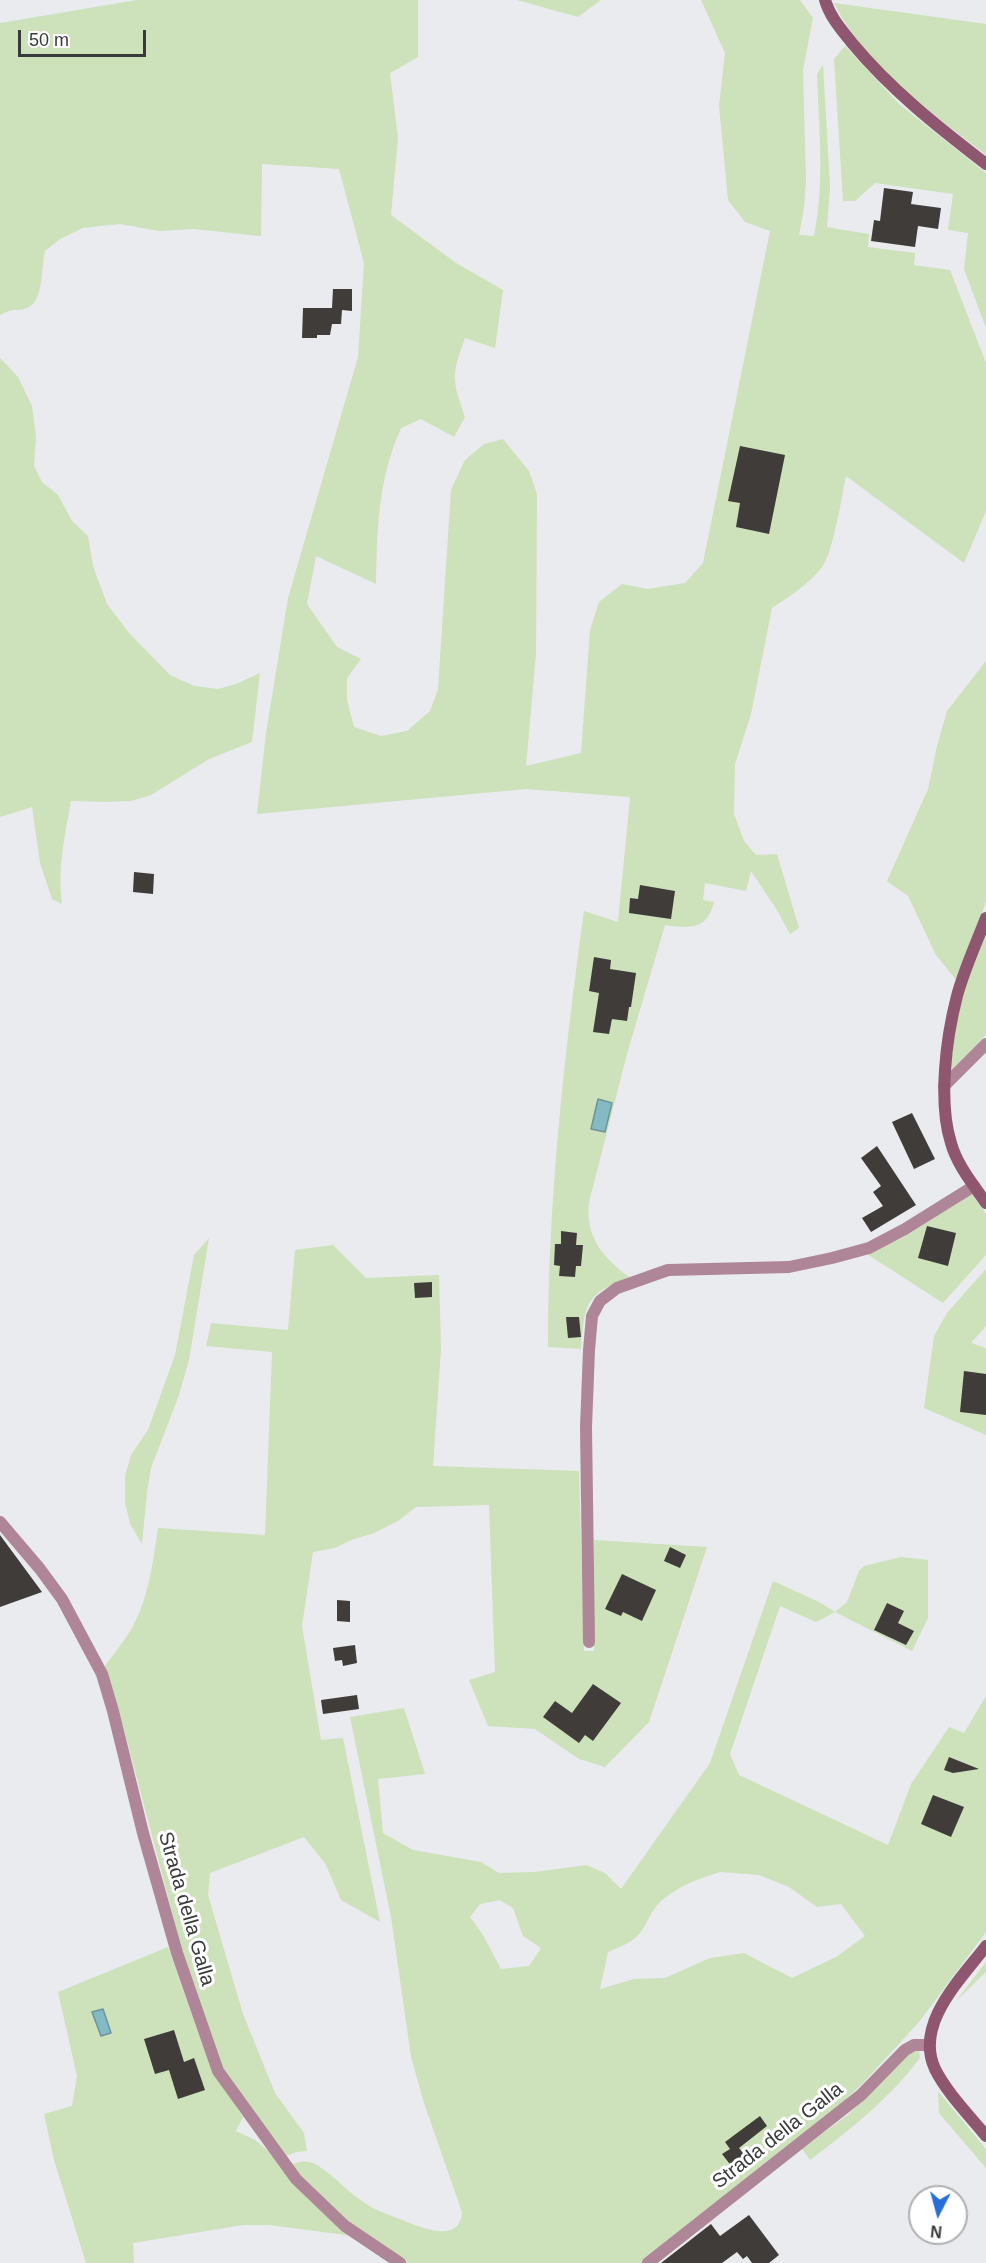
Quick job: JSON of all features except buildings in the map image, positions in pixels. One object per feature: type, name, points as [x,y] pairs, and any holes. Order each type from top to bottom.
[{"type":"street","points":[[815,0],[826,4],[835,21],[857,49],[898,93],[986,164]]},
{"type":"street","points":[[986,918],[955,1002],[944,1086],[945,1111],[951,1144],[986,1203]]},
{"type":"street","points":[[944,1086],[986,1044]]},
{"type":"street","points":[[589,1642],[586,1427],[591,1321],[600,1300],[617,1288],[668,1270],[789,1267],[857,1252],[896,1234],[974,1186]]},
{"type":"street","name":"Strada della Galla","points":[[0,1522],[62,1599],[98,1665],[113,1711],[143,1833],[177,1953],[218,2071],[296,2179],[345,2226],[400,2263]]},
{"type":"street","points":[[986,1946],[936,2016],[929,2045],[939,2076],[986,2136]]},
{"type":"street","name":"Strada della Galla","points":[[648,2263],[861,2095],[905,2050],[914,2045],[929,2045]]},
{"type":"green space","points":[[137,0],[418,0],[418,57],[390,73],[398,138],[391,215],[456,263],[503,290],[495,348],[465,338],[460,351],[455,378],[465,417],[454,437],[421,419],[401,428],[393,447],[383,485],[378,524],[376,584],[316,556],[307,604],[337,647],[361,659],[347,678],[347,700],[354,727],[381,736],[407,731],[430,711],[438,689],[451,490],[465,460],[484,444],[503,439],[529,471],[537,494],[536,654],[526,766],[581,753],[590,630],[599,602],[622,584],[648,589],[685,583],[703,563],[770,231],[745,222],[728,200],[719,106],[725,53],[701,0],[800,0],[813,18],[803,70],[806,180],[799,235],[814,236],[817,216],[820,155],[817,74],[823,65],[830,187],[827,227],[869,234],[868,247],[915,253],[914,265],[950,270],[986,363],[986,511],[964,563],[846,476],[840,509],[826,560],[805,584],[772,608],[751,714],[735,764],[734,814],[744,841],[756,855],[777,854],[799,928],[790,934],[751,871],[746,891],[705,883],[703,900],[714,902],[707,918],[702,923],[689,927],[665,925],[627,1054],[589,1202],[590,1225],[597,1245],[611,1262],[629,1277],[603,1290],[590,1303],[584,1321],[581,1349],[548,1347],[551,1238],[558,1129],[584,911],[618,922],[630,797],[526,789],[257,814],[266,733],[288,598],[358,357],[364,263],[339,169],[262,164],[261,236],[193,229],[159,231],[120,224],[83,228],[60,239],[45,251],[39,292],[32,304],[27,308],[0,315],[0,23]]},
{"type":"green space","points":[[517,0],[601,0],[578,17]]},
{"type":"green space","points":[[834,3],[986,24],[986,155],[922,105],[881,68],[847,26]]},
{"type":"green space","points":[[845,46],[899,104],[986,173],[986,328],[964,269],[968,233],[948,230],[953,194],[875,183],[855,201],[843,201],[834,59]]},
{"type":"green space","points":[[0,358],[18,377],[32,406],[36,437],[34,466],[42,482],[58,495],[72,521],[88,536],[93,566],[107,604],[129,633],[170,675],[194,686],[218,689],[260,673],[252,742],[209,759],[151,795],[131,801],[71,801],[61,865],[62,904],[52,899],[40,863],[32,807],[0,817]]},
{"type":"green space","points":[[986,661],[986,902],[957,981],[936,955],[908,896],[887,881],[928,789],[947,711]]},
{"type":"green space","points":[[986,934],[986,1035],[950,1071],[956,1023],[966,985]]},
{"type":"green space","points":[[972,1194],[986,1214],[986,1255],[943,1303],[867,1254],[904,1237]]},
{"type":"green space","points":[[209,1238],[189,1360],[179,1395],[151,1468],[142,1544],[130,1524],[125,1502],[125,1476],[131,1455],[148,1430],[175,1355],[194,1255]]},
{"type":"green space","points":[[333,1245],[366,1278],[439,1275],[441,1349],[433,1466],[579,1471],[584,1651],[594,1651],[594,1540],[707,1547],[649,1722],[605,1767],[579,1759],[535,1729],[488,1726],[469,1680],[495,1672],[489,1505],[416,1507],[398,1521],[374,1533],[335,1548],[313,1552],[302,1626],[321,1740],[343,1738],[380,1922],[341,1900],[325,1863],[304,1837],[210,1873],[208,1895],[243,2014],[275,2093],[304,2133],[307,2151],[296,2152],[284,2157],[223,2068],[183,1954],[119,1710],[105,1666],[132,1628],[143,1604],[150,1579],[158,1528],[265,1535],[272,1352],[206,1346],[211,1323],[288,1330],[295,1250]]},
{"type":"green space","points":[[986,1269],[986,1326],[971,1343],[986,1348],[986,1435],[924,1408],[934,1336],[947,1313]]},
{"type":"green space","points":[[901,1557],[928,1560],[928,1618],[912,1651],[835,1612],[847,1602],[859,1571],[864,1566]]},
{"type":"green space","points":[[773,1581],[835,1612],[816,1622],[780,1606],[730,1754],[739,1775],[888,1845],[911,1784],[949,1727],[964,1733],[986,1696],[986,1932],[919,2022],[863,2083],[827,2117],[643,2263],[407,2263],[358,2230],[290,2165],[304,2162],[314,2163],[355,2196],[380,2212],[428,2229],[447,2231],[454,2228],[460,2222],[462,2212],[424,2103],[411,2057],[391,1917],[350,1717],[404,1708],[425,1774],[378,1779],[383,1833],[413,1850],[481,1862],[499,1873],[535,1872],[586,1865],[605,1873],[621,1889],[710,1763]],"holes":[[[720,1872],[759,1875],[789,1887],[817,1907],[841,1904],[865,1936],[836,1957],[792,1978],[744,1953],[710,1958],[665,1978],[634,1979],[600,1989],[608,1952],[637,1936],[655,1908],[674,1891]],[[500,1900],[513,1908],[523,1936],[541,1948],[529,1966],[501,1969],[483,1935],[470,1917],[480,1904]]]},
{"type":"green space","points":[[168,1947],[212,2071],[243,2117],[236,2131],[255,2140],[268,2151],[353,2236],[269,2225],[243,2225],[133,2243],[134,2263],[86,2263],[54,2160],[44,2114],[72,2106],[77,2076],[58,1992]]},
{"type":"green space","points":[[986,1962],[986,1972],[956,2001]]},
{"type":"green space","points":[[919,2051],[920,2058],[896,2087],[855,2125],[810,2160],[802,2149],[849,2114],[905,2057]]},
{"type":"green space","points":[[938,2091],[986,2149],[986,2168],[939,2113]]},
{"type":"water","points":[[598,1099],[612,1103],[605,1132],[591,1129]]},
{"type":"water","points":[[103,2009],[111,2033],[101,2036],[92,2012]]}]
